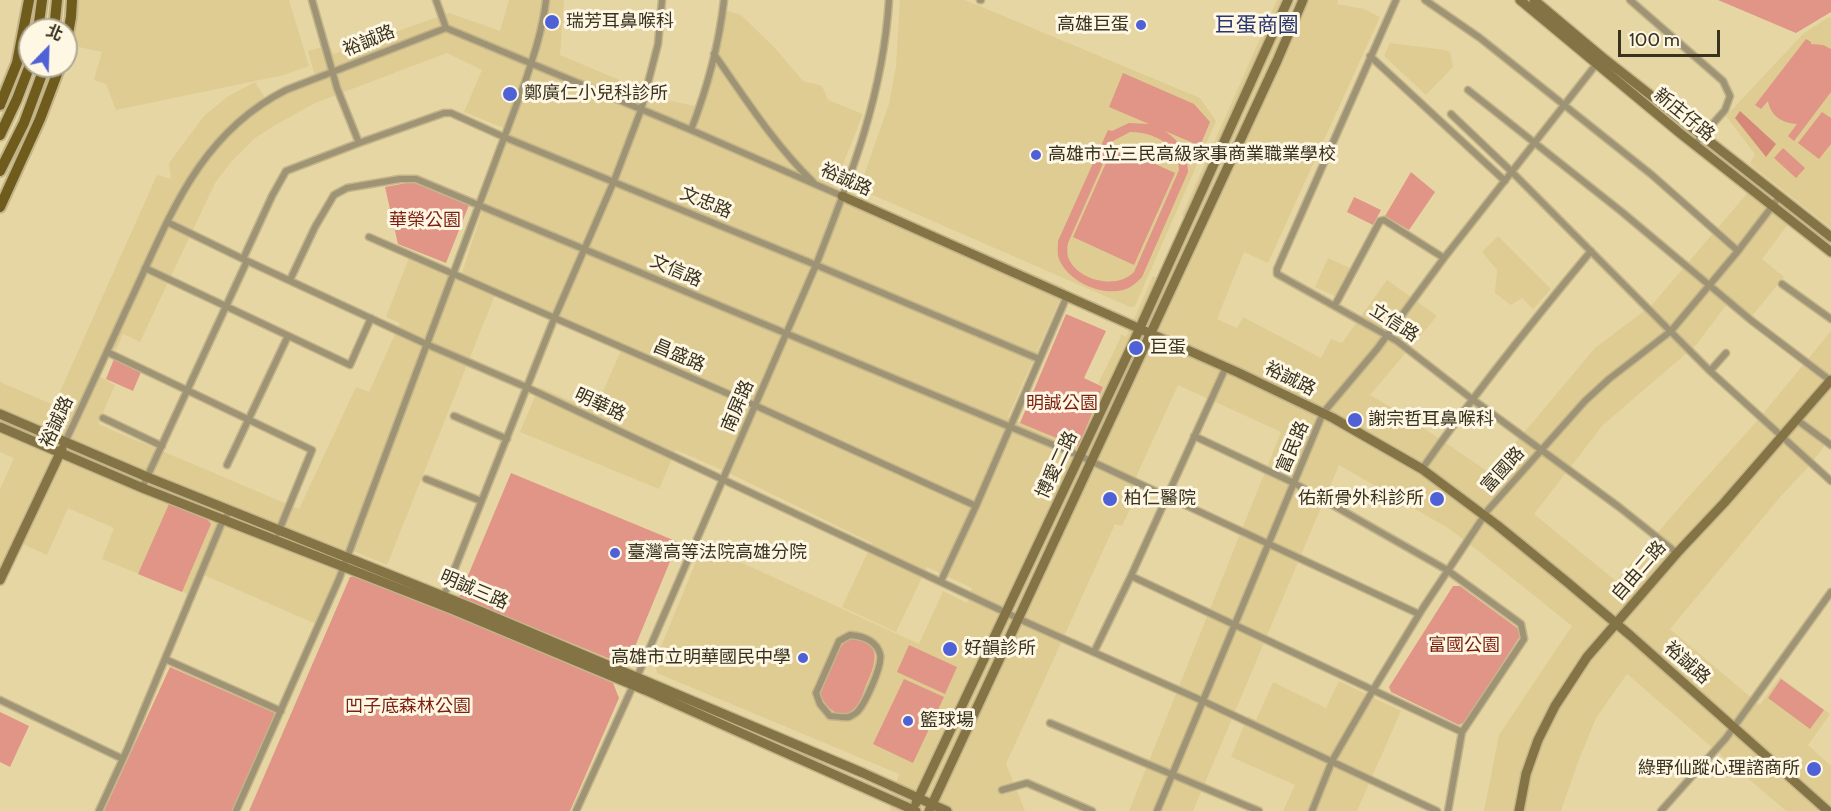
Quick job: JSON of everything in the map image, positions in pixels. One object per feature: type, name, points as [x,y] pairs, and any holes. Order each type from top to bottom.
[{"type":"main road","points":[[0,105],[17,63],[29,0]]},
{"type":"main road","points":[[40,18],[42,0]]},
{"type":"main road","points":[[55,18],[57,0]]},
{"type":"main road","points":[[71,18],[72,0]]},
{"type":"main road","points":[[0,135],[25,78]]},
{"type":"main road","points":[[0,171],[24,123],[41,78]]},
{"type":"main road","points":[[0,207],[40,119],[55,78]]},
{"type":"street","points":[[312,0],[332,73],[359,143]]},
{"type":"street","points":[[436,0],[446,28]]},
{"type":"street","points":[[236,811],[346,561],[531,64],[544,17],[546,0]]},
{"type":"street","points":[[443,600],[526,387],[614,181],[641,110],[658,44],[662,0]]},
{"type":"street","points":[[691,130],[700,108],[714,54],[724,0]]},
{"type":"street","name":"南屏路","points":[[576,811],[816,265],[864,137],[885,48],[889,0]]},
{"type":"street","name":"博愛二路","points":[[914,811],[1005,611],[1140,329],[1288,0]]},
{"type":"street","name":"博愛二路","points":[[931,808],[1277,61],[1303,0]]},
{"type":"street","points":[[1396,0],[1370,56],[1505,181]]},
{"type":"street","points":[[1425,0],[1480,38],[1652,175],[1738,251]]},
{"type":"street","name":"新庄仔路","points":[[1520,0],[1702,134],[1831,237]]},
{"type":"street","name":"新庄仔路","points":[[1534,0],[1694,145],[1831,252]]},
{"type":"street","points":[[1630,0],[1723,81],[1730,96],[1725,110],[1694,145]]},
{"type":"street","name":"裕誠路","points":[[0,580],[167,222],[193,173],[209,152],[246,115],[266,100],[286,90],[446,28],[816,184],[1226,367],[1323,413],[1422,469],[1484,515],[1616,623],[1828,811]]},
{"type":"street","points":[[714,54],[758,117],[798,168],[816,184]]},
{"type":"street","name":"立信路","points":[[1370,56],[1277,274],[1387,334],[1677,553]]},
{"type":"street","name":"富民路","points":[[1157,811],[1323,413],[1599,60]]},
{"type":"street","points":[[1468,90],[1622,212],[1708,286],[1831,380]]},
{"type":"street","name":"文忠路","points":[[142,488],[226,306],[272,196],[286,171],[444,113],[459,117],[614,181],[1039,359]]},
{"type":"street","points":[[1451,114],[1710,370],[1831,481]]},
{"type":"street","name":"文信路","points":[[290,280],[330,199],[339,191],[408,178],[422,181],[1080,456],[1419,614]]},
{"type":"street","name":"富國路","points":[[1312,811],[1332,761],[1373,690],[1419,614],[1484,515],[1585,401],[1609,379],[1671,331],[1738,251],[1780,196]]},
{"type":"street","points":[[1335,305],[1380,221],[1384,220],[1444,258]]},
{"type":"street","name":"明華路","points":[[167,222],[1437,811]]},
{"type":"street","name":"昌盛路","points":[[369,237],[754,405],[976,506]]},
{"type":"street","points":[[1422,469],[1472,399],[1591,251]]},
{"type":"street","points":[[145,268],[350,365],[371,318]]},
{"type":"street","points":[[1782,284],[1831,319]]},
{"type":"street","points":[[941,581],[1067,296]]},
{"type":"street","points":[[227,465],[288,336]]},
{"type":"street","points":[[107,352],[312,450],[275,541]]},
{"type":"street","points":[[1710,370],[1726,353]]},
{"type":"street","points":[[1094,652],[1226,367]]},
{"type":"street","name":"自由二路","points":[[1519,811],[1526,774],[1544,726],[1587,657],[1831,380]]},
{"type":"street","name":"明誠三路","points":[[0,414],[231,510],[346,561],[918,798],[931,808],[947,811]]},
{"type":"street","points":[[454,416],[507,439]]},
{"type":"street","points":[[103,418],[162,446]]},
{"type":"street","points":[[1797,420],[1831,445]]},
{"type":"street","name":"明誠三路","points":[[0,428],[275,541],[346,561]]},
{"type":"street","points":[[1194,436],[1294,483],[1447,570],[1521,624],[1524,639],[1462,732],[1448,811]]},
{"type":"street","points":[[426,479],[481,501]]},
{"type":"street","points":[[99,811],[223,520],[231,510]]},
{"type":"street","points":[[1131,576],[1462,732]]},
{"type":"street","points":[[1661,811],[1735,727],[1831,592]]},
{"type":"street","points":[[850,635],[863,636],[874,644],[880,655],[880,663],[868,693],[856,713],[847,718],[830,716],[820,704],[816,693],[825,670],[839,641],[850,635]]},
{"type":"street","points":[[165,658],[281,711]]},
{"type":"street","name":"明誠三路","points":[[635,681],[914,811]]},
{"type":"street","points":[[0,700],[123,759]]},
{"type":"street","points":[[1050,723],[1259,811]]},
{"type":"street","points":[[1002,790],[1027,783],[1092,811]]},
{"type":"shaded area","points":[[77,0],[289,0],[309,66],[284,75],[116,110],[106,84],[94,80],[102,52],[78,47],[78,18],[76,18]]},
{"type":"shaded area","points":[[509,0],[564,0],[560,55],[667,100],[699,107],[724,10],[741,15],[774,47],[803,81],[822,86],[828,100],[863,114],[834,187],[1065,288],[1008,417],[1077,447],[1103,386],[1098,384],[1121,334],[1126,337],[1153,276],[1157,278],[1184,217],[1182,215],[1277,0],[1338,0],[1337,4],[1364,9],[1380,17],[1268,263],[1244,252],[1217,319],[1237,328],[1243,317],[1321,358],[1331,339],[1342,343],[1387,280],[1437,316],[1370,395],[1406,416],[1490,473],[1595,348],[1652,305],[1755,184],[1795,215],[1762,259],[1784,277],[1751,317],[1730,300],[1696,345],[1603,425],[1534,514],[1616,581],[1757,421],[1831,331],[1831,437],[1810,465],[1782,495],[1670,629],[1760,705],[1780,677],[1830,714],[1808,745],[1831,766],[1831,811],[1786,811],[1627,674],[1596,718],[1561,811],[1484,811],[1499,735],[1572,626],[1448,528],[1339,465],[1193,811],[1129,811],[1281,432],[1178,385],[1131,488],[1138,491],[1122,526],[1115,524],[1006,764],[1025,811],[891,811],[889,803],[899,774],[657,673],[655,661],[703,545],[919,644],[943,591],[967,603],[972,588],[927,567],[896,632],[842,607],[872,543],[729,473],[676,450],[659,489],[520,432],[539,387],[594,411],[621,351],[495,295],[387,565],[346,548],[316,624],[197,572],[188,594],[102,559],[114,528],[68,508],[47,555],[14,540],[0,567],[0,489],[14,458],[0,452],[0,382],[54,405],[157,175],[171,179],[169,163],[204,116],[227,97],[255,82],[267,101],[317,83],[308,51],[329,45],[333,54],[449,13],[500,31]],"holes":[[[447,53],[482,70],[464,112],[509,130],[460,279],[409,258],[386,317],[400,323],[369,392],[356,387],[299,509],[98,424],[115,385],[99,376],[111,348],[116,350],[123,334],[140,342],[215,183],[231,162],[255,138],[315,103]]]},
{"type":"shaded area","name":"高雄市立三民高級家事商業職業學校","points":[[900,0],[965,0],[1200,98],[1216,121],[1135,306],[1130,307],[859,189],[889,104],[896,66]]},
{"type":"shaded area","points":[[1829,17],[1831,18],[1831,228],[1750,164],[1755,154],[1726,116],[1803,34]]},
{"type":"shaded area","points":[[1390,43],[1445,50],[1450,52],[1453,67],[1426,95],[1384,56]]},
{"type":"shaded area","points":[[1740,111],[1776,144],[1766,157],[1735,118]]},
{"type":"shaded area","points":[[1498,236],[1551,289],[1533,309],[1522,298],[1511,305],[1495,293],[1497,270],[1482,252]]},
{"type":"shaded area","points":[[1328,258],[1350,268],[1337,297],[1315,287]]},
{"type":"shaded area","points":[[1339,681],[1401,711],[1357,811],[1283,811],[1295,785],[1231,757],[1248,716],[1256,720],[1273,682],[1326,708]]},
{"type":"green space","points":[[1718,0],[1831,0],[1831,12],[1796,33]]},
{"type":"green space","points":[[1806,39],[1811,44],[1823,45],[1831,49],[1831,92],[1794,141],[1788,136],[1797,124],[1778,118],[1768,101],[1761,109],[1755,105]]},
{"type":"green space","points":[[1123,73],[1194,104],[1210,122],[1200,146],[1165,131],[1182,148],[1188,172],[1142,277],[1128,288],[1114,291],[1095,289],[1077,280],[1063,267],[1058,252],[1058,241],[1108,130],[1112,131],[1129,123],[1149,124],[1109,107]],"holes":[[[1130,132],[1156,137],[1170,147],[1175,153],[1179,170],[1134,272],[1118,281],[1088,277],[1080,272],[1068,257],[1068,243],[1113,141]]]},
{"type":"green space","points":[[1822,112],[1831,118],[1831,144],[1819,159],[1798,143]]},
{"type":"green space","points":[[1114,145],[1175,173],[1134,265],[1073,237]]},
{"type":"green space","points":[[1783,148],[1805,168],[1796,178],[1774,158]]},
{"type":"green space","points":[[1411,172],[1435,192],[1409,230],[1385,216]]},
{"type":"green space","name":"華榮公園","points":[[412,182],[469,205],[446,263],[398,244],[385,187]]},
{"type":"green space","points":[[1354,197],[1381,210],[1373,225],[1347,212]]},
{"type":"green space","name":"明誠公園","points":[[1066,314],[1106,331],[1084,378],[1103,387],[1078,447],[1020,423]]},
{"type":"green space","points":[[114,359],[141,372],[133,391],[106,379]]},
{"type":"green space","points":[[511,473],[678,542],[627,666],[459,597]]},
{"type":"green space","points":[[169,504],[208,520],[211,524],[182,592],[138,574]]},
{"type":"green space","name":"凹子底森林公園","points":[[359,575],[613,683],[619,698],[570,811],[249,811],[350,577]]},
{"type":"green space","name":"富國公園","points":[[1453,586],[1460,586],[1520,630],[1520,636],[1465,722],[1459,725],[1391,692],[1389,687]]},
{"type":"green space","points":[[854,638],[870,644],[875,656],[874,663],[858,705],[848,713],[838,714],[826,704],[820,695],[837,652],[846,640]]},
{"type":"green space","points":[[909,645],[957,667],[945,694],[897,672]]},
{"type":"green space","points":[[170,667],[275,713],[233,811],[104,811]]},
{"type":"green space","name":"籃球場","points":[[904,679],[944,697],[913,763],[873,744]]},
{"type":"green space","points":[[1781,679],[1824,710],[1810,729],[1768,698]]},
{"type":"green space","points":[[0,712],[29,726],[10,767],[0,762]]},
{"type":"place","name":"瑞芳耳鼻喉科","points":[[552,22]]},
{"type":"place","name":"高雄巨蛋","points":[[1141,25]]},
{"type":"place","name":"鄭廣仁小兒科診所","points":[[510,94]]},
{"type":"place","name":"高雄市立三民高級家事商業職業學校","points":[[1036,155]]},
{"type":"place","name":"巨蛋","points":[[1136,348]]},
{"type":"place","name":"謝宗哲耳鼻喉科","points":[[1355,420]]},
{"type":"place","name":"柏仁醫院","points":[[1110,499]]},
{"type":"place","name":"佑新骨外科診所","points":[[1437,499]]},
{"type":"place","name":"臺灣高等法院高雄分院","points":[[615,553]]},
{"type":"place","name":"好韻診所","points":[[950,649]]},
{"type":"place","name":"高雄市立明華國民中學","points":[[803,658]]},
{"type":"place","name":"籃球場","points":[[908,721]]},
{"type":"place","name":"綠野仙蹤心理諮商所","points":[[1814,769]]},
{"type":"district","name":"巨蛋商圈","points":[[1257,26]]}]
